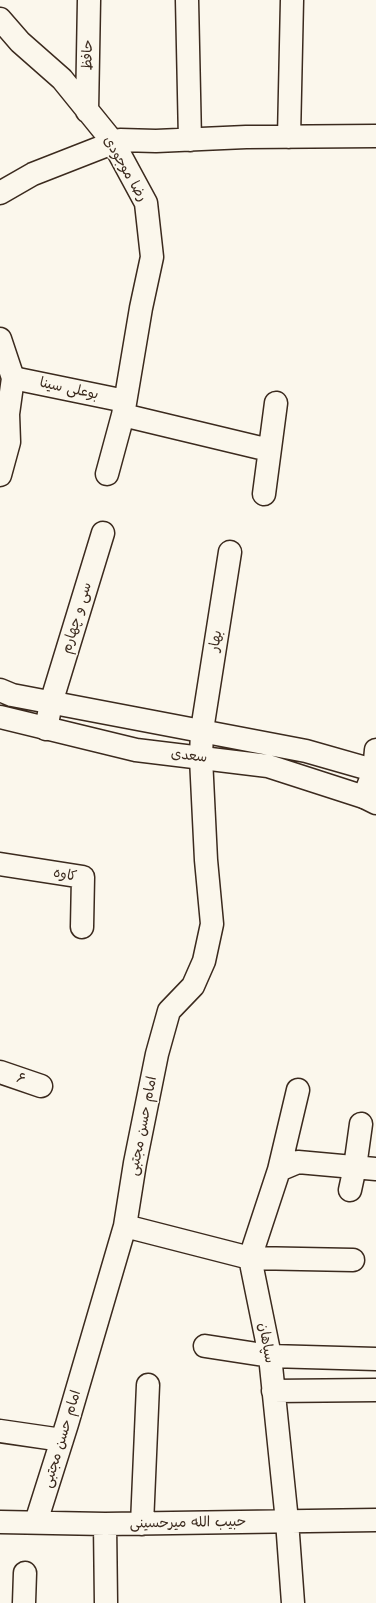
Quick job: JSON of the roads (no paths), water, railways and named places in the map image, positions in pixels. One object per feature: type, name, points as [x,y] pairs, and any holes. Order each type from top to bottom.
[{"type":"street","name":"حافظ","points":[[87,111],[90,0]]},
{"type":"street","points":[[187,0],[190,140]]},
{"type":"street","points":[[289,137],[292,0]]},
{"type":"street","name":"رضا موجودی","points":[[0,19],[20,42],[62,79],[113,142],[146,203],[152,257],[141,308],[124,408],[107,474]]},
{"type":"street","points":[[0,192],[32,174],[120,140],[156,141],[376,136]]},
{"type":"street","points":[[0,339],[13,378],[4,417],[9,442],[0,475]]},
{"type":"street","name":"بوعلی سینا","points":[[13,378],[269,450]]},
{"type":"street","points":[[264,494],[276,403]]},
{"type":"street","name":"سی و چهارم","points":[[46,729],[51,703],[103,533]]},
{"type":"street","name":"بهار","points":[[202,730],[230,552]]},
{"type":"street","name":"سعدی","points":[[0,690],[12,695],[51,703],[202,730],[375,764]]},
{"type":"street","name":"سعدی","points":[[0,716],[46,729],[136,750],[268,766],[370,800]]},
{"type":"street","name":"امام حسن مجتبی","points":[[36,1522],[62,1440],[125,1226],[135,1162],[157,1054],[169,1011],[193,986],[204,961],[212,924],[206,860],[201,758],[202,730]]},
{"type":"street","points":[[370,800],[375,764]]},
{"type":"street","name":"کاوه","points":[[0,864],[83,877],[82,926]]},
{"type":"street","name":"۶","points":[[0,1072],[41,1086]]},
{"type":"street","name":"سپاهان","points":[[293,1603],[270,1356],[250,1258],[279,1170],[298,1090]]},
{"type":"street","points":[[350,1190],[366,1168],[361,1124]]},
{"type":"street","points":[[279,1170],[298,1162],[366,1168]]},
{"type":"street","points":[[125,1226],[250,1258],[353,1260]]},
{"type":"street","points":[[205,1346],[270,1356],[376,1359]]},
{"type":"street","points":[[142,1524],[148,1385]]},
{"type":"street","points":[[273,1391],[376,1390]]},
{"type":"street","points":[[0,1431],[62,1440]]},
{"type":"street","name":"حبیب الله میرحسینی","points":[[0,1522],[142,1524],[376,1520]]},
{"type":"street","points":[[105,1524],[106,1603]]},
{"type":"street","points":[[24,1603],[25,1572]]}]
